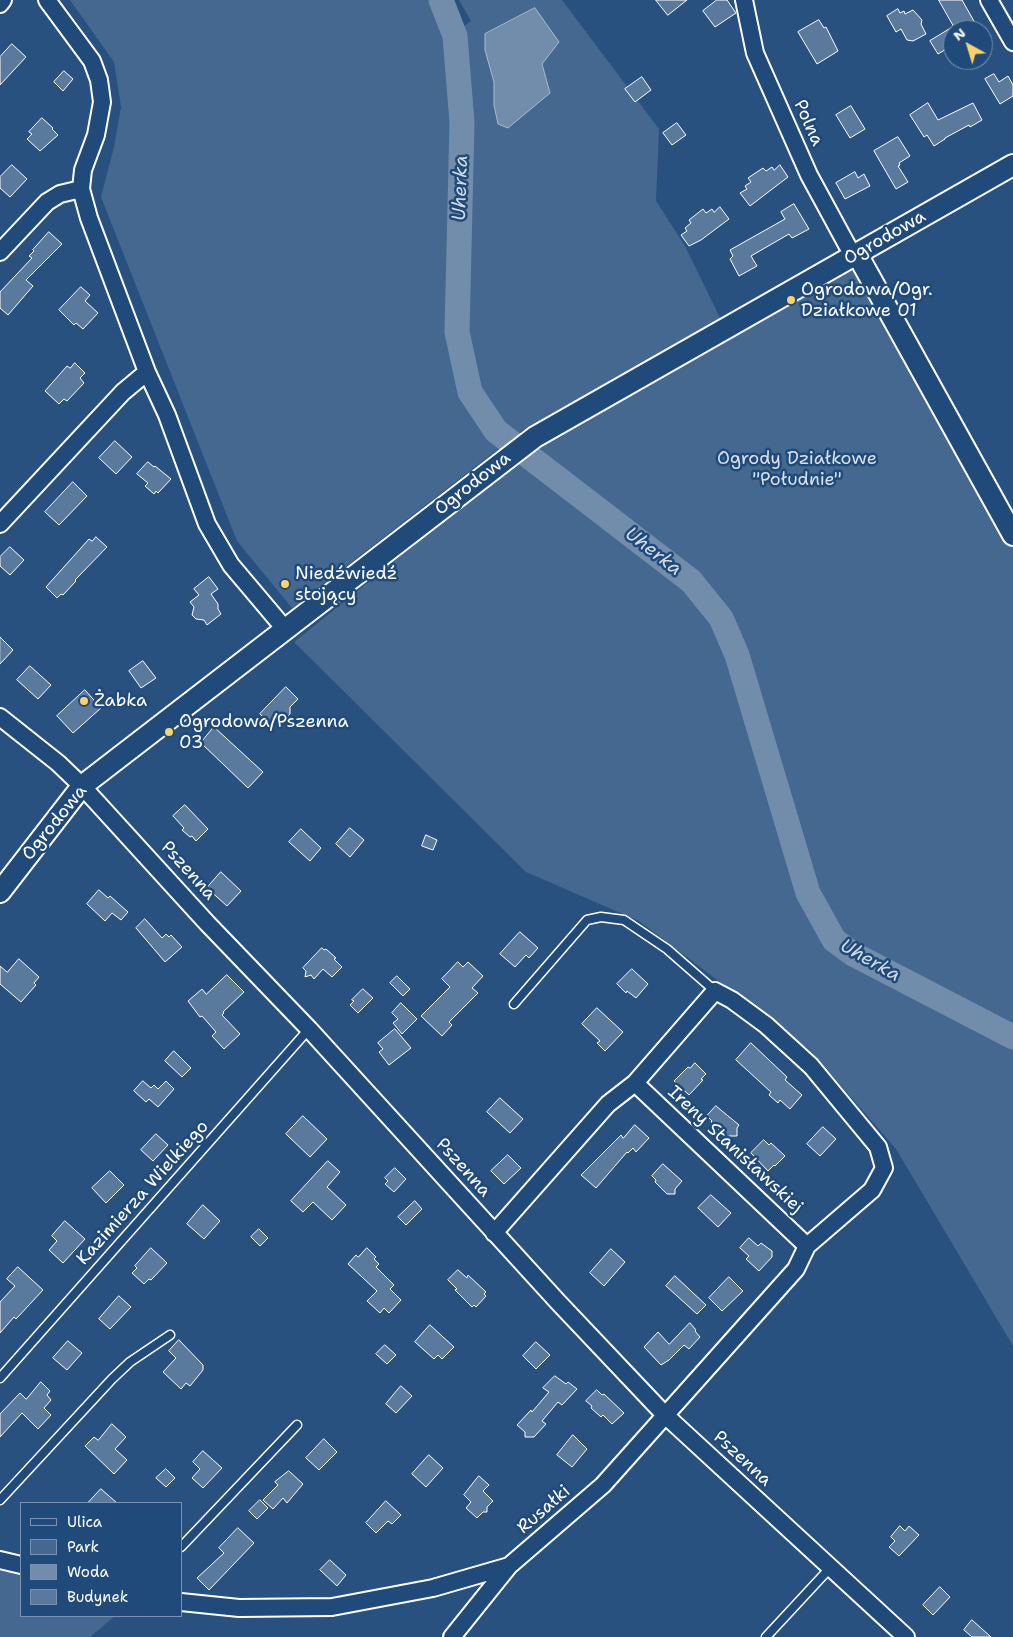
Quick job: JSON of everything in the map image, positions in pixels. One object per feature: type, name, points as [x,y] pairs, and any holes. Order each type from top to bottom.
[{"type":"street","points":[[0,4],[3,0]]},
{"type":"street","points":[[47,0],[92,61],[99,80],[102,102],[96,135],[84,170],[81,189],[89,218],[147,372],[167,415],[212,536],[231,565],[285,629]]},
{"type":"street","name":"Polna","points":[[744,0],[754,53],[809,175],[855,255]]},
{"type":"street","points":[[989,0],[1013,42]]},
{"type":"street","name":"Ogrodowa","points":[[0,892],[82,786],[535,437],[1013,165]]},
{"type":"street","points":[[0,252],[47,202],[60,194],[81,189]]},
{"type":"street","points":[[855,255],[1013,535]]},
{"type":"street","points":[[0,524],[123,392],[147,372]]},
{"type":"street","name":"Pszenna","points":[[0,717],[82,786],[207,923],[309,1029],[494,1233],[665,1415],[906,1637]]},
{"type":"street","points":[[494,1233],[608,1104],[635,1083],[715,991],[732,1000],[766,1025],[811,1066],[878,1147],[884,1168],[872,1190],[807,1246]]},
{"type":"street","name":"Ireny Stanisławskiej","points":[[635,1083],[807,1246]]},
{"type":"street","name":"Rusałki","points":[[452,1637],[509,1566],[603,1485],[796,1269],[807,1246]]},
{"type":"street","points":[[0,1560],[20,1565]]},
{"type":"street","points":[[182,1602],[239,1608],[332,1607],[433,1588],[509,1566]]},
{"type":"lane","points":[[514,1004],[587,920],[600,917],[624,920],[667,950],[715,991]]},
{"type":"lane","name":"Kazimierza Wielkiego","points":[[0,1378],[309,1029]]},
{"type":"lane","points":[[0,1500],[112,1379],[130,1362],[170,1335]]},
{"type":"lane","points":[[182,1546],[298,1426]]},
{"type":"lane","points":[[766,1637],[830,1568]]},
{"type":"green space","points":[[70,0],[431,0],[448,38],[471,21],[459,0],[562,0],[659,129],[656,201],[685,246],[722,322],[523,430],[292,608],[237,541],[101,197],[114,147],[121,107],[114,62]]},
{"type":"green space","name":"Ogrody Działkowe \"Południe\"","points":[[852,266],[1013,544],[1013,1346],[896,1149],[810,1050],[639,921],[526,872],[294,642],[533,449]]},
{"type":"green space","points":[[0,1567],[20,1573],[20,1617],[114,1617],[90,1637],[0,1637]]},
{"type":"water","points":[[535,8],[559,42],[542,64],[550,93],[508,128],[498,124],[494,105],[494,82],[485,50],[485,34]]},
{"type":"building","points":[[656,0],[687,0],[668,15]]},
{"type":"building","points":[[717,0],[727,0],[736,13],[715,27],[703,11]]},
{"type":"building","points":[[939,0],[962,0],[973,20],[950,20]]},
{"type":"building","points":[[898,9],[900,13],[904,11],[905,14],[913,10],[922,20],[921,24],[926,34],[913,41],[907,40],[901,29],[896,32],[887,16]]},
{"type":"building","points":[[819,20],[824,28],[826,27],[838,51],[817,64],[798,32]]},
{"type":"building","points":[[943,33],[943,51],[938,54],[930,41]]},
{"type":"building","points":[[12,44],[26,57],[0,85],[0,57]]},
{"type":"building","points":[[64,71],[73,79],[63,91],[54,82]]},
{"type":"building","points":[[994,74],[999,82],[1008,76],[1013,85],[1013,96],[1000,104],[985,79]]},
{"type":"building","points":[[642,77],[651,90],[635,102],[625,89]]},
{"type":"building","points":[[928,103],[938,120],[973,103],[982,120],[945,138],[934,146],[927,135],[924,137],[910,115]]},
{"type":"building","points":[[851,106],[865,129],[850,138],[836,115]]},
{"type":"building","points":[[42,118],[58,135],[40,151],[27,139],[32,134],[29,132]]},
{"type":"building","points":[[677,123],[686,135],[672,145],[663,133]]},
{"type":"building","points":[[898,137],[910,156],[899,163],[900,165],[898,166],[908,182],[896,189],[874,151]]},
{"type":"building","points":[[12,165],[27,179],[10,197],[0,188],[0,177]]},
{"type":"building","points":[[780,165],[788,177],[750,206],[740,193],[747,189],[745,186],[751,182],[748,178],[763,168],[766,171],[772,167],[774,170]]},
{"type":"building","points":[[855,172],[858,178],[864,174],[870,186],[845,199],[836,183]]},
{"type":"building","points":[[794,204],[809,229],[792,238],[789,234],[751,256],[757,266],[739,276],[730,259],[733,256],[730,250],[785,219],[781,212]]},
{"type":"building","points":[[720,207],[729,219],[701,240],[689,246],[681,235],[687,231],[685,228],[691,223],[689,220],[703,209],[706,213],[712,209],[714,212]]},
{"type":"building","points":[[49,232],[62,244],[26,280],[33,286],[8,315],[0,308],[0,292],[32,258],[29,256]]},
{"type":"building","points":[[81,287],[90,295],[85,301],[98,313],[83,329],[76,323],[74,325],[59,310]]},
{"type":"building","points":[[75,363],[85,373],[80,378],[84,383],[67,401],[64,399],[59,404],[45,391],[67,366],[70,368]]},
{"type":"building","points":[[115,441],[132,457],[116,474],[99,458]]},
{"type":"building","points":[[148,462],[171,479],[158,493],[156,491],[154,494],[145,486],[148,483],[137,474]]},
{"type":"building","points":[[73,482],[87,496],[59,525],[45,512]]},
{"type":"building","points":[[96,537],[107,547],[63,595],[61,594],[57,598],[46,587],[89,539],[92,541]]},
{"type":"building","points":[[10,547],[24,560],[10,575],[0,566],[0,557]]},
{"type":"building","points":[[209,577],[218,589],[211,594],[218,604],[221,614],[207,625],[204,620],[196,619],[192,615],[194,607],[190,602],[199,595],[194,589]]},
{"type":"building","points":[[0,637],[13,650],[0,664]]},
{"type":"building","points":[[143,661],[156,678],[141,688],[129,671]]},
{"type":"building","points":[[30,666],[51,685],[38,699],[17,680]]},
{"type":"building","points":[[286,687],[298,699],[290,707],[290,714],[287,717],[280,717],[272,726],[260,714]]},
{"type":"building","name":"Żabka","points":[[85,690],[101,708],[73,733],[57,716]]},
{"type":"building","points":[[214,727],[263,772],[248,788],[201,743]]},
{"type":"building","points":[[185,805],[208,829],[196,841],[182,830],[184,828],[173,816]]},
{"type":"building","points":[[350,828],[364,840],[350,857],[336,844]]},
{"type":"building","points":[[301,829],[321,848],[310,861],[289,842]]},
{"type":"building","points":[[426,835],[437,840],[433,850],[422,846]]},
{"type":"building","points":[[221,872],[241,891],[227,906],[207,888]]},
{"type":"building","points":[[99,890],[108,898],[110,896],[128,912],[121,920],[112,913],[105,921],[87,904]]},
{"type":"building","points":[[145,919],[162,938],[166,934],[169,937],[171,935],[182,947],[165,962],[136,928]]},
{"type":"building","points":[[520,932],[538,948],[529,958],[526,955],[515,967],[500,954]]},
{"type":"building","points":[[322,948],[326,949],[336,958],[334,959],[342,967],[332,977],[323,969],[314,979],[311,975],[305,977],[306,971],[303,968]]},
{"type":"building","points":[[19,959],[39,977],[34,983],[36,985],[21,1002],[0,984],[0,966],[7,972]]},
{"type":"building","points":[[458,962],[463,967],[468,962],[483,976],[472,988],[478,993],[449,1022],[452,1025],[442,1036],[421,1016],[450,987],[442,979]]},
{"type":"building","points":[[632,969],[648,984],[636,998],[627,991],[626,993],[617,984]]},
{"type":"building","points":[[227,975],[244,992],[223,1012],[222,1015],[240,1034],[224,1049],[212,1036],[216,1032],[202,1016],[200,1017],[188,1001],[202,989],[206,994]]},
{"type":"building","points":[[397,976],[410,989],[403,996],[390,983]]},
{"type":"building","points":[[363,989],[373,998],[358,1013],[350,1005],[354,1001],[352,1000]]},
{"type":"building","points":[[401,1003],[417,1019],[402,1034],[393,1023],[398,1019],[392,1013]]},
{"type":"building","points":[[597,1008],[623,1032],[605,1051],[597,1043],[600,1041],[582,1024]]},
{"type":"building","points":[[395,1029],[411,1048],[389,1065],[379,1052],[383,1049],[378,1043]]},
{"type":"building","points":[[751,1043],[787,1077],[785,1080],[802,1095],[790,1109],[780,1100],[778,1103],[769,1095],[771,1092],[736,1060]]},
{"type":"building","points":[[174,1051],[191,1068],[182,1077],[165,1061]]},
{"type":"building","points":[[695,1063],[706,1074],[689,1095],[674,1081],[688,1067],[690,1068]]},
{"type":"building","points":[[143,1081],[151,1088],[154,1085],[158,1089],[166,1081],[174,1089],[158,1107],[149,1099],[146,1102],[134,1091]]},
{"type":"building","points":[[500,1098],[523,1119],[510,1133],[487,1112]]},
{"type":"building","points":[[716,1106],[739,1125],[737,1136],[729,1136],[727,1138],[711,1122],[707,1116]]},
{"type":"building","points":[[303,1116],[327,1139],[310,1157],[286,1134]]},
{"type":"building","points":[[635,1125],[649,1138],[636,1152],[633,1148],[627,1152],[596,1188],[581,1175],[621,1135],[623,1138]]},
{"type":"building","points":[[823,1127],[836,1139],[820,1156],[807,1144]]},
{"type":"building","points":[[156,1134],[168,1145],[153,1161],[141,1150]]},
{"type":"building","points":[[764,1140],[769,1145],[771,1143],[785,1156],[768,1171],[751,1153]]},
{"type":"building","points":[[508,1155],[521,1168],[504,1184],[491,1171]]},
{"type":"building","points":[[328,1161],[340,1172],[327,1187],[346,1205],[332,1220],[313,1202],[303,1212],[291,1201]]},
{"type":"building","points":[[663,1164],[682,1181],[675,1189],[675,1194],[667,1194],[655,1182],[656,1180],[652,1176]]},
{"type":"building","points":[[395,1168],[406,1179],[394,1192],[385,1184],[388,1181],[385,1178]]},
{"type":"building","points":[[110,1171],[124,1185],[106,1203],[92,1188]]},
{"type":"building","points":[[711,1195],[731,1213],[718,1227],[698,1208]]},
{"type":"building","points":[[415,1201],[422,1209],[406,1225],[398,1217]]},
{"type":"building","points":[[203,1205],[220,1221],[204,1239],[187,1224]]},
{"type":"building","points":[[65,1221],[85,1239],[63,1263],[49,1250],[57,1241],[52,1236]]},
{"type":"building","points":[[259,1229],[268,1238],[260,1246],[251,1237]]},
{"type":"building","points":[[749,1238],[758,1246],[761,1243],[772,1251],[772,1257],[759,1271],[746,1259],[749,1256],[740,1248]]},
{"type":"building","points":[[151,1248],[167,1263],[151,1280],[149,1279],[144,1284],[132,1273],[137,1268],[135,1266]]},
{"type":"building","points":[[367,1248],[376,1257],[374,1259],[379,1264],[376,1267],[394,1285],[390,1289],[401,1300],[389,1313],[384,1308],[380,1313],[367,1301],[377,1291],[348,1264],[356,1255],[358,1257]]},
{"type":"building","points":[[611,1249],[625,1262],[604,1286],[590,1273]]},
{"type":"building","points":[[18,1267],[43,1290],[0,1333],[0,1302],[15,1286],[7,1279]]},
{"type":"building","points":[[458,1270],[467,1278],[468,1275],[486,1292],[484,1294],[486,1296],[476,1307],[474,1305],[472,1307],[448,1280]]},
{"type":"building","points":[[675,1276],[706,1305],[697,1314],[666,1286]]},
{"type":"building","points":[[729,1277],[743,1291],[722,1311],[709,1298]]},
{"type":"building","points":[[119,1296],[131,1307],[110,1329],[99,1319]]},
{"type":"building","points":[[690,1323],[700,1337],[689,1349],[684,1345],[661,1365],[644,1347],[658,1332],[669,1344]]},
{"type":"building","points":[[430,1325],[454,1347],[442,1359],[438,1355],[434,1359],[415,1342]]},
{"type":"building","points":[[179,1340],[203,1365],[203,1370],[190,1386],[186,1383],[181,1389],[163,1372],[176,1358],[169,1351]]},
{"type":"building","points":[[68,1341],[82,1353],[67,1370],[53,1358]]},
{"type":"building","points":[[536,1342],[550,1355],[536,1369],[523,1356]]},
{"type":"building","points":[[385,1345],[396,1355],[387,1364],[376,1354]]},
{"type":"building","points":[[555,1376],[577,1389],[562,1405],[558,1402],[542,1421],[546,1424],[534,1437],[525,1437],[525,1432],[517,1425],[531,1410],[532,1412],[549,1392],[543,1388]]},
{"type":"building","points":[[41,1382],[50,1391],[47,1395],[51,1400],[44,1408],[51,1415],[38,1429],[22,1413],[0,1437],[0,1414],[20,1393],[26,1399]]},
{"type":"building","points":[[401,1386],[412,1396],[396,1413],[386,1404]]},
{"type":"building","points":[[597,1390],[624,1413],[612,1424],[603,1415],[601,1417],[586,1401]]},
{"type":"building","points":[[112,1424],[126,1437],[115,1449],[127,1460],[114,1474],[85,1446],[94,1437],[98,1440]]},
{"type":"building","points":[[573,1435],[587,1449],[572,1467],[557,1455]]},
{"type":"building","points":[[324,1439],[337,1452],[319,1470],[306,1458]]},
{"type":"building","points":[[203,1451],[222,1468],[203,1488],[192,1478],[200,1469],[193,1462]]},
{"type":"building","points":[[429,1455],[443,1468],[426,1487],[412,1474]]},
{"type":"building","points":[[166,1469],[175,1478],[166,1487],[156,1478]]},
{"type":"building","points":[[289,1471],[303,1484],[287,1503],[283,1498],[273,1509],[263,1500],[278,1485],[275,1482]]},
{"type":"building","points":[[479,1476],[489,1485],[483,1491],[493,1501],[487,1507],[487,1512],[483,1512],[477,1518],[466,1508],[471,1502],[464,1495]]},
{"type":"building","points":[[101,1489],[116,1502],[89,1502]]},
{"type":"building","points":[[260,1500],[268,1508],[257,1519],[249,1511]]},
{"type":"building","points":[[386,1501],[401,1515],[392,1524],[388,1521],[376,1533],[366,1523]]},
{"type":"building","points":[[900,1526],[905,1531],[909,1526],[919,1535],[899,1556],[889,1547],[895,1541],[891,1537]]},
{"type":"building","points":[[238,1528],[254,1543],[209,1590],[197,1578],[224,1553],[219,1548]]},
{"type":"building","points":[[330,1560],[346,1575],[337,1586],[320,1570]]},
{"type":"building","points":[[940,1587],[950,1597],[933,1615],[923,1605]]},
{"type":"building","points":[[972,1620],[991,1637],[972,1637],[964,1630]]},
{"type":"waterway","name":"Uherka","points":[[441,0],[455,36],[462,122],[457,332],[470,392],[496,431],[691,581],[721,618],[737,655],[808,893],[834,940],[853,954],[1013,1037]]},
{"type":"place","name":"Ogrodowa/Ogr. Działkowe 01","points":[[791,300]]},
{"type":"place","name":"Niedźwiedź stojący","points":[[285,584]]},
{"type":"place","name":"Żabka","points":[[84,701]]},
{"type":"place","name":"Ogrodowa/Pszenna 03","points":[[169,732]]}]
